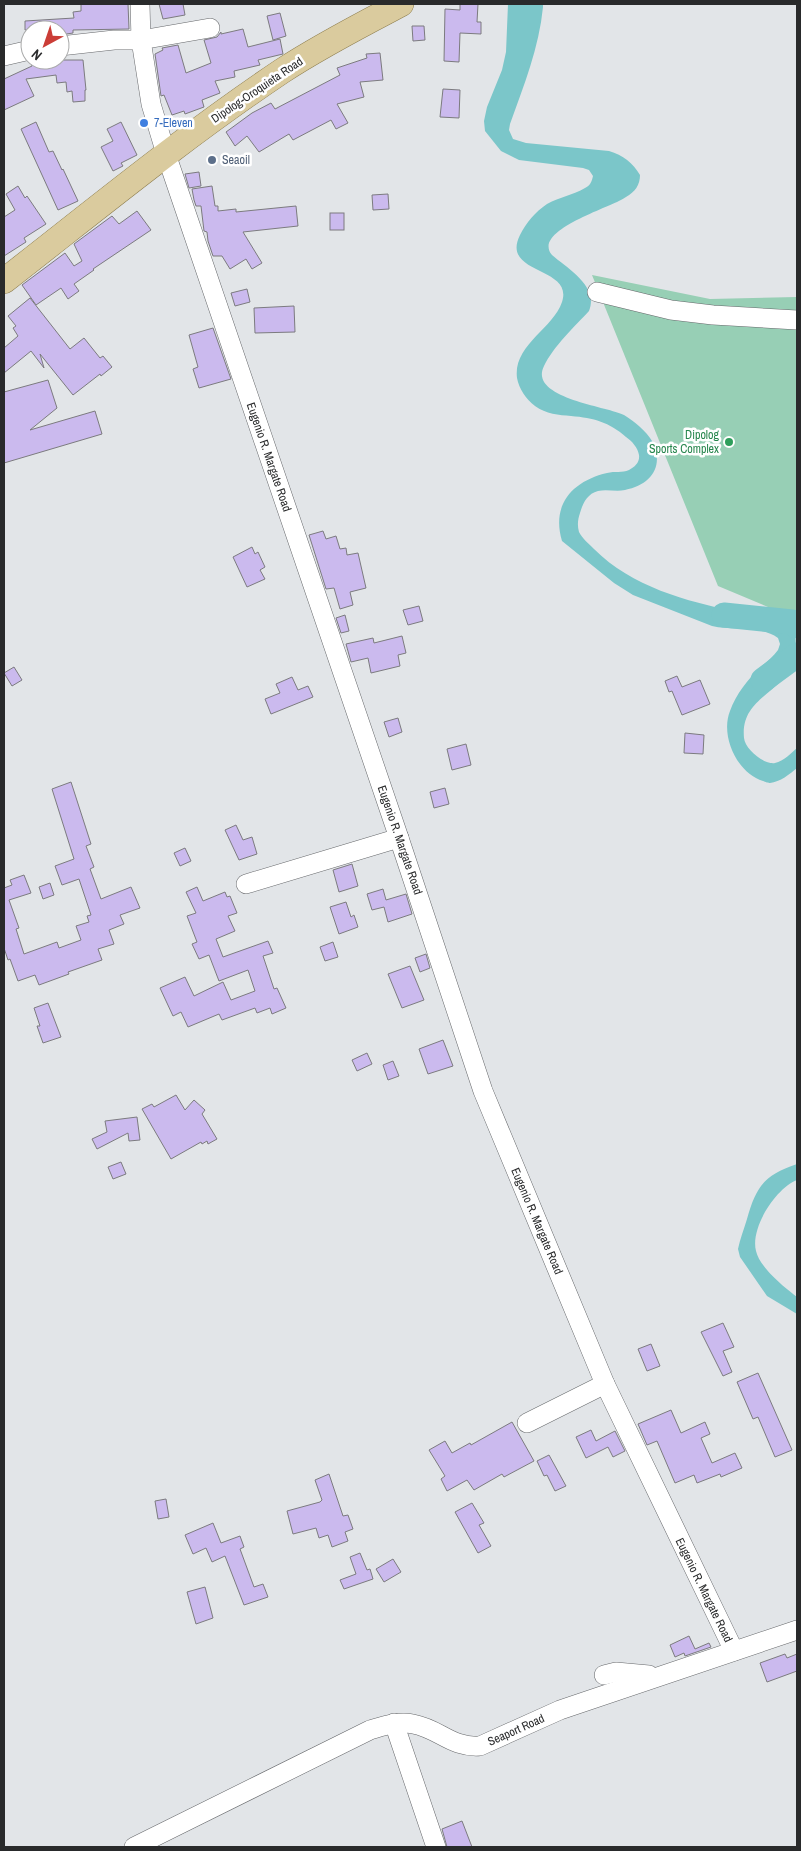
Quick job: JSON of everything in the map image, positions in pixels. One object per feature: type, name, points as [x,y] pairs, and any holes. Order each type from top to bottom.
[{"type":"main road","name":"Dipolog-Oroquieta Road","points":[[4,281],[166,154],[284,70],[401,4]]},
{"type":"street","name":"Eugenio R. Margate Road","points":[[140,4],[141,40],[151,104],[166,154],[399,838],[483,1091],[605,1384],[734,1651]]},
{"type":"street","points":[[70,45],[114,40],[141,40],[210,28]]},
{"type":"street","points":[[4,56],[20,52]]},
{"type":"street","points":[[597,292],[671,310],[713,315],[797,320]]},
{"type":"street","points":[[246,884],[399,838]]},
{"type":"street","points":[[527,1423],[605,1384]]},
{"type":"street","name":"Seaport Road","points":[[134,1847],[370,1730],[394,1723],[413,1724],[434,1731],[466,1747],[480,1746],[560,1710],[797,1630]]},
{"type":"street","points":[[604,1675],[616,1672],[641,1675],[668,1673]]},
{"type":"street","points":[[394,1723],[436,1847]]},
{"type":"green space","name":"Dipolog Sports Complex","points":[[592,275],[710,299],[797,297],[797,619],[718,586]]},
{"type":"water","points":[[508,4],[543,4],[534,52],[526,81],[510,124],[509,130],[513,139],[526,143],[609,151],[627,160],[640,175],[638,185],[629,195],[563,228],[553,237],[549,246],[552,255],[573,272],[586,286],[591,302],[589,311],[548,359],[544,366],[542,377],[547,386],[558,393],[571,399],[624,415],[632,420],[652,441],[657,458],[653,473],[642,484],[625,490],[598,491],[588,497],[579,515],[579,532],[609,562],[642,583],[698,603],[784,626],[795,636],[795,648],[787,673],[750,711],[744,727],[745,742],[751,751],[761,759],[771,763],[778,762],[787,757],[797,748],[797,768],[777,781],[770,783],[754,777],[738,762],[729,742],[727,721],[730,711],[743,687],[778,650],[780,644],[778,638],[763,631],[712,626],[633,595],[614,583],[562,541],[559,528],[562,505],[575,488],[595,477],[610,472],[631,469],[638,462],[639,455],[636,447],[630,441],[607,424],[587,418],[553,414],[539,409],[526,397],[518,382],[517,366],[521,356],[557,312],[562,302],[563,290],[558,282],[520,257],[517,248],[520,235],[531,218],[543,207],[587,187],[593,176],[589,170],[583,168],[519,160],[501,151],[485,131],[484,121],[487,107],[502,70],[506,52]]},
{"type":"water","points":[[797,1164],[797,1180],[781,1191],[766,1210],[757,1231],[755,1242],[756,1251],[762,1264],[773,1277],[797,1297],[797,1314],[767,1296],[740,1257],[738,1249],[750,1208],[758,1190],[769,1178]]},
{"type":"building","points":[[81,4],[128,4],[129,29],[73,30],[73,33],[70,33],[70,20],[41,20],[74,18],[73,12],[81,11]]},
{"type":"building","points":[[159,4],[183,4],[185,15],[163,19]]},
{"type":"building","points":[[460,4],[478,4],[477,22],[481,22],[481,34],[460,33],[459,62],[444,61],[445,9],[460,10]]},
{"type":"building","points":[[280,13],[286,36],[273,40],[267,16]]},
{"type":"building","points":[[412,26],[424,26],[425,40],[413,41]]},
{"type":"building","points":[[243,29],[248,47],[280,39],[283,54],[258,60],[260,65],[234,71],[235,77],[215,81],[220,93],[202,100],[204,107],[185,114],[184,111],[172,115],[164,95],[161,96],[155,54],[163,50],[162,48],[178,45],[186,73],[211,63],[204,40],[217,37],[221,32],[221,34]]},
{"type":"building","points":[[380,53],[383,80],[360,82],[364,97],[337,104],[348,123],[336,129],[331,120],[293,140],[289,134],[259,152],[247,136],[235,146],[226,132],[252,113],[271,103],[275,109],[340,75],[337,68],[367,58],[366,54]]},
{"type":"building","points":[[70,60],[83,60],[86,90],[85,101],[73,102],[72,91],[67,92],[66,82],[57,83],[56,75],[26,79],[34,96],[4,110],[4,79],[23,70],[70,70]]},
{"type":"building","points":[[443,89],[460,90],[459,118],[440,117]]},
{"type":"building","points":[[36,122],[49,152],[53,151],[78,201],[58,210],[21,129]]},
{"type":"building","points":[[121,122],[137,155],[121,163],[123,166],[113,171],[101,147],[113,141],[107,129]]},
{"type":"building","points":[[199,172],[201,186],[189,188],[185,174]]},
{"type":"building","points":[[18,186],[46,224],[24,238],[26,242],[4,256],[4,217],[15,210],[6,194]]},
{"type":"building","points":[[212,186],[215,206],[218,206],[218,211],[236,209],[236,212],[296,206],[298,226],[243,232],[262,263],[252,269],[246,259],[230,269],[222,256],[213,256],[207,232],[204,231],[201,206],[196,206],[194,200],[192,189]]},
{"type":"building","points":[[388,194],[389,209],[373,210],[372,195]]},
{"type":"building","points":[[137,211],[151,230],[74,284],[79,291],[68,299],[61,288],[36,305],[22,285],[65,253],[74,266],[82,261],[74,244],[112,216],[119,224]]},
{"type":"building","points":[[330,213],[344,213],[344,230],[330,230]]},
{"type":"building","points":[[247,289],[250,302],[235,306],[231,293]]},
{"type":"building","points":[[30,298],[70,349],[84,338],[100,358],[103,356],[112,367],[73,395],[40,354],[44,368],[31,351],[4,373],[4,348],[18,336],[13,328],[16,326],[8,316]]},
{"type":"building","points":[[294,306],[295,332],[255,333],[254,308]]},
{"type":"building","points":[[213,328],[231,379],[199,388],[193,369],[198,367],[189,335]]},
{"type":"building","points":[[48,380],[57,408],[30,430],[95,411],[102,434],[4,463],[4,392]]},
{"type":"building","points":[[323,531],[326,539],[336,536],[340,549],[346,548],[347,555],[358,553],[366,588],[350,592],[353,605],[340,609],[334,588],[326,589],[309,535]]},
{"type":"building","points":[[252,547],[255,554],[258,552],[265,567],[260,570],[265,579],[247,587],[233,557]]},
{"type":"building","points":[[419,606],[423,621],[408,625],[403,610]]},
{"type":"building","points":[[345,615],[349,631],[341,633],[336,618]]},
{"type":"building","points":[[402,636],[406,653],[398,655],[400,666],[371,673],[368,658],[351,662],[346,644],[373,638],[374,643]]},
{"type":"building","points":[[14,667],[22,680],[12,686],[4,673]]},
{"type":"building","points":[[677,676],[682,687],[700,680],[710,704],[682,715],[672,691],[669,692],[665,681]]},
{"type":"building","points":[[292,677],[298,690],[308,686],[313,697],[271,714],[265,699],[280,693],[276,684]]},
{"type":"building","points":[[398,718],[402,732],[389,737],[384,722]]},
{"type":"building","points":[[685,733],[704,735],[703,754],[684,753]]},
{"type":"building","points":[[466,744],[471,765],[452,770],[447,749]]},
{"type":"building","points":[[71,782],[91,844],[86,846],[94,867],[90,869],[101,899],[131,887],[140,908],[120,915],[124,924],[109,930],[114,944],[98,949],[102,960],[39,985],[35,975],[18,981],[4,948],[4,888],[12,885],[10,880],[24,875],[31,893],[9,900],[19,928],[16,929],[24,954],[57,942],[59,948],[81,940],[76,926],[89,922],[87,916],[91,915],[79,879],[62,885],[55,866],[74,859],[52,789]]},
{"type":"building","points":[[445,788],[449,804],[434,808],[430,792]]},
{"type":"building","points":[[236,825],[243,840],[252,837],[257,854],[239,860],[225,830]]},
{"type":"building","points":[[185,848],[191,861],[180,866],[174,853]]},
{"type":"building","points":[[352,864],[358,886],[339,892],[333,870]]},
{"type":"building","points":[[50,883],[54,895],[43,899],[39,887]]},
{"type":"building","points":[[197,887],[203,901],[225,892],[227,897],[230,896],[237,913],[228,916],[235,931],[216,939],[223,957],[268,941],[273,953],[263,956],[274,989],[277,988],[286,1008],[272,1014],[270,1008],[257,1013],[255,1008],[222,1020],[219,1014],[188,1027],[181,1012],[173,1016],[160,988],[185,977],[194,996],[223,982],[231,1000],[255,991],[248,970],[219,981],[209,955],[199,959],[192,944],[197,942],[187,916],[196,913],[186,892]]},
{"type":"building","points":[[383,889],[386,900],[406,894],[412,914],[388,922],[384,907],[372,910],[367,894]]},
{"type":"building","points":[[346,902],[351,917],[354,915],[358,927],[339,934],[330,907]]},
{"type":"building","points":[[333,942],[338,957],[325,961],[320,947]]},
{"type":"building","points":[[426,954],[430,968],[420,972],[415,958]]},
{"type":"building","points":[[410,966],[424,1000],[402,1008],[388,974]]},
{"type":"building","points":[[48,1003],[61,1037],[43,1043],[37,1026],[40,1026],[34,1008]]},
{"type":"building","points":[[443,1040],[453,1066],[428,1074],[419,1049]]},
{"type":"building","points":[[367,1053],[372,1064],[357,1071],[352,1060]]},
{"type":"building","points":[[393,1061],[399,1076],[388,1080],[383,1065]]},
{"type":"building","points":[[176,1095],[185,1110],[194,1100],[205,1110],[202,1114],[217,1139],[208,1144],[207,1141],[202,1144],[201,1142],[171,1159],[142,1109],[152,1104],[154,1107]]},
{"type":"building","points":[[137,1117],[140,1140],[129,1141],[128,1133],[97,1149],[92,1139],[107,1132],[105,1121]]},
{"type":"building","points":[[121,1162],[126,1174],[113,1179],[108,1167]]},
{"type":"building","points":[[723,1323],[734,1347],[723,1351],[732,1372],[723,1376],[701,1332]]},
{"type":"building","points":[[651,1344],[660,1366],[647,1371],[638,1349]]},
{"type":"building","points":[[758,1373],[792,1450],[775,1457],[758,1417],[753,1419],[737,1382]]},
{"type":"building","points":[[671,1410],[681,1433],[705,1422],[710,1434],[701,1438],[712,1463],[735,1453],[742,1468],[721,1477],[720,1474],[697,1483],[694,1475],[675,1483],[657,1441],[647,1445],[638,1424]]},
{"type":"building","points":[[512,1422],[534,1461],[504,1477],[502,1474],[474,1490],[467,1480],[447,1491],[441,1479],[445,1476],[429,1450],[445,1441],[452,1453],[470,1443],[471,1445]]},
{"type":"building","points":[[591,1430],[596,1441],[615,1431],[625,1451],[613,1457],[608,1447],[586,1458],[576,1437]]},
{"type":"building","points":[[549,1455],[566,1486],[555,1491],[547,1475],[544,1476],[537,1461]]},
{"type":"building","points":[[329,1474],[343,1516],[348,1515],[353,1529],[345,1532],[348,1541],[332,1547],[328,1535],[319,1538],[316,1528],[293,1534],[287,1511],[320,1502],[322,1500],[315,1480]]},
{"type":"building","points":[[166,1499],[169,1517],[158,1519],[155,1501]]},
{"type":"building","points":[[472,1503],[484,1523],[479,1525],[491,1546],[478,1553],[455,1512]]},
{"type":"building","points":[[213,1523],[221,1543],[240,1536],[244,1547],[240,1549],[254,1587],[263,1584],[268,1597],[244,1605],[225,1556],[212,1562],[206,1548],[193,1554],[185,1535]]},
{"type":"building","points":[[360,1553],[367,1570],[370,1569],[373,1579],[344,1589],[340,1580],[356,1574],[350,1557]]},
{"type":"building","points":[[393,1559],[401,1572],[384,1582],[376,1569]]},
{"type":"building","points":[[205,1587],[213,1618],[196,1624],[187,1592]]},
{"type":"building","points":[[689,1636],[695,1649],[709,1643],[711,1647],[685,1656],[684,1653],[675,1657],[670,1645]]},
{"type":"building","points":[[785,1654],[787,1658],[797,1654],[797,1671],[767,1682],[760,1663]]},
{"type":"building","points":[[462,1821],[472,1847],[447,1847],[442,1829]]},
{"type":"waterway","points":[[724,615],[792,622],[797,626]]},
{"type":"waterway","points":[[763,680],[797,655]]},
{"type":"place","name":"7-Eleven","points":[[144,123]]},
{"type":"place","name":"Seaoil","points":[[212,160]]},
{"type":"place","name":"Dipolog Sports Complex","points":[[729,442]]}]
